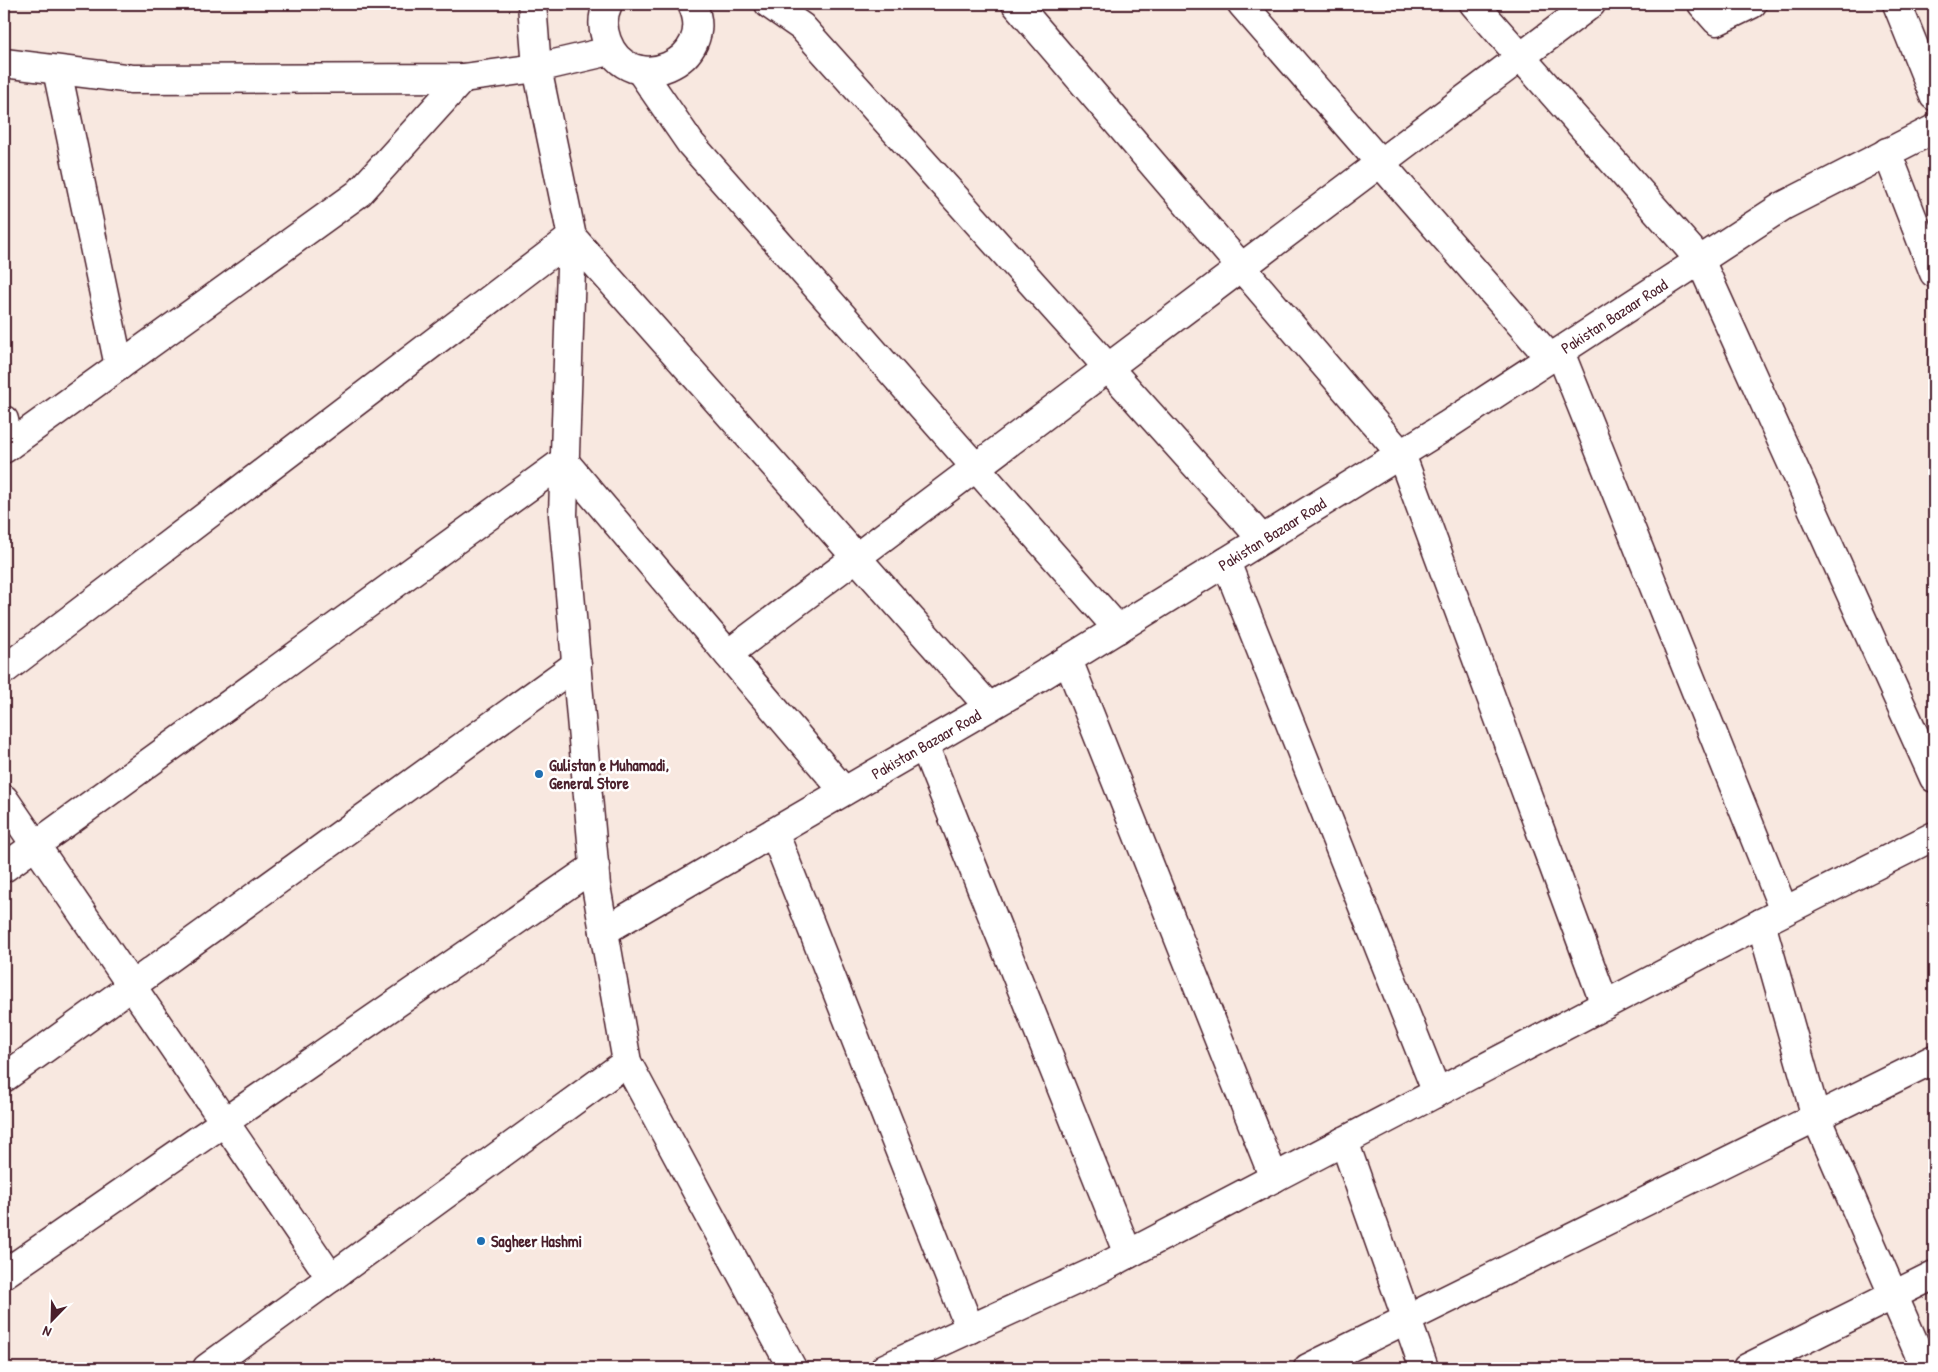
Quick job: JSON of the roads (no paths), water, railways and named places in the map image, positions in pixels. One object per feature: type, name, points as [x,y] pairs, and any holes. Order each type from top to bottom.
[{"type":"street","points":[[532,4],[537,68],[572,237],[563,515],[595,866],[626,1062],[792,1368]]},
{"type":"street","points":[[608,4],[604,12],[603,31],[610,51],[623,63],[640,70],[661,70],[680,62],[693,46],[698,26],[696,4]]},
{"type":"street","points":[[769,4],[802,27],[1262,540]]},
{"type":"street","points":[[1016,4],[1401,454],[1605,1005]]},
{"type":"street","points":[[1242,4],[1380,163],[1555,355],[1773,917],[1816,1117],[1924,1368]]},
{"type":"street","points":[[1474,4],[1700,260],[1934,778]]},
{"type":"street","points":[[728,654],[1591,4]]},
{"type":"street","points":[[1702,4],[1717,21],[1752,4]]},
{"type":"street","points":[[1897,4],[1934,96]]},
{"type":"street","points":[[4,63],[132,79],[463,78],[537,68],[610,51]]},
{"type":"street","points":[[57,70],[119,366]]},
{"type":"street","points":[[640,70],[691,144],[1118,629]]},
{"type":"street","points":[[6,438],[119,366],[359,193],[463,78]]},
{"type":"street","name":"Pakistan Bazaar Road","points":[[604,931],[1068,660],[1401,454],[1783,206],[1934,128]]},
{"type":"street","points":[[1887,152],[1934,273]]},
{"type":"street","points":[[572,237],[989,707]]},
{"type":"street","points":[[4,670],[572,237]]},
{"type":"street","points":[[564,460],[844,791]]},
{"type":"street","points":[[4,868],[564,460]]},
{"type":"street","points":[[1226,562],[1437,1093]]},
{"type":"street","points":[[1068,660],[1274,1178]]},
{"type":"street","points":[[4,1078],[577,664]]},
{"type":"street","points":[[924,745],[1128,1254]]},
{"type":"street","points":[[4,799],[331,1278]]},
{"type":"street","points":[[774,832],[970,1329]]},
{"type":"street","points":[[885,1368],[1098,1270],[1773,917],[1934,836]]},
{"type":"street","points":[[4,1274],[595,866]]},
{"type":"street","points":[[1308,1368],[1934,1059]]},
{"type":"street","points":[[206,1368],[626,1062]]},
{"type":"street","points":[[1344,1141],[1424,1368]]},
{"type":"street","points":[[1747,1368],[1934,1275]]},
{"type":"place","name":"Gulistan e Muhamadi, General Store","points":[[539,774]]},
{"type":"place","name":"Sagheer Hashmi","points":[[481,1241]]}]
